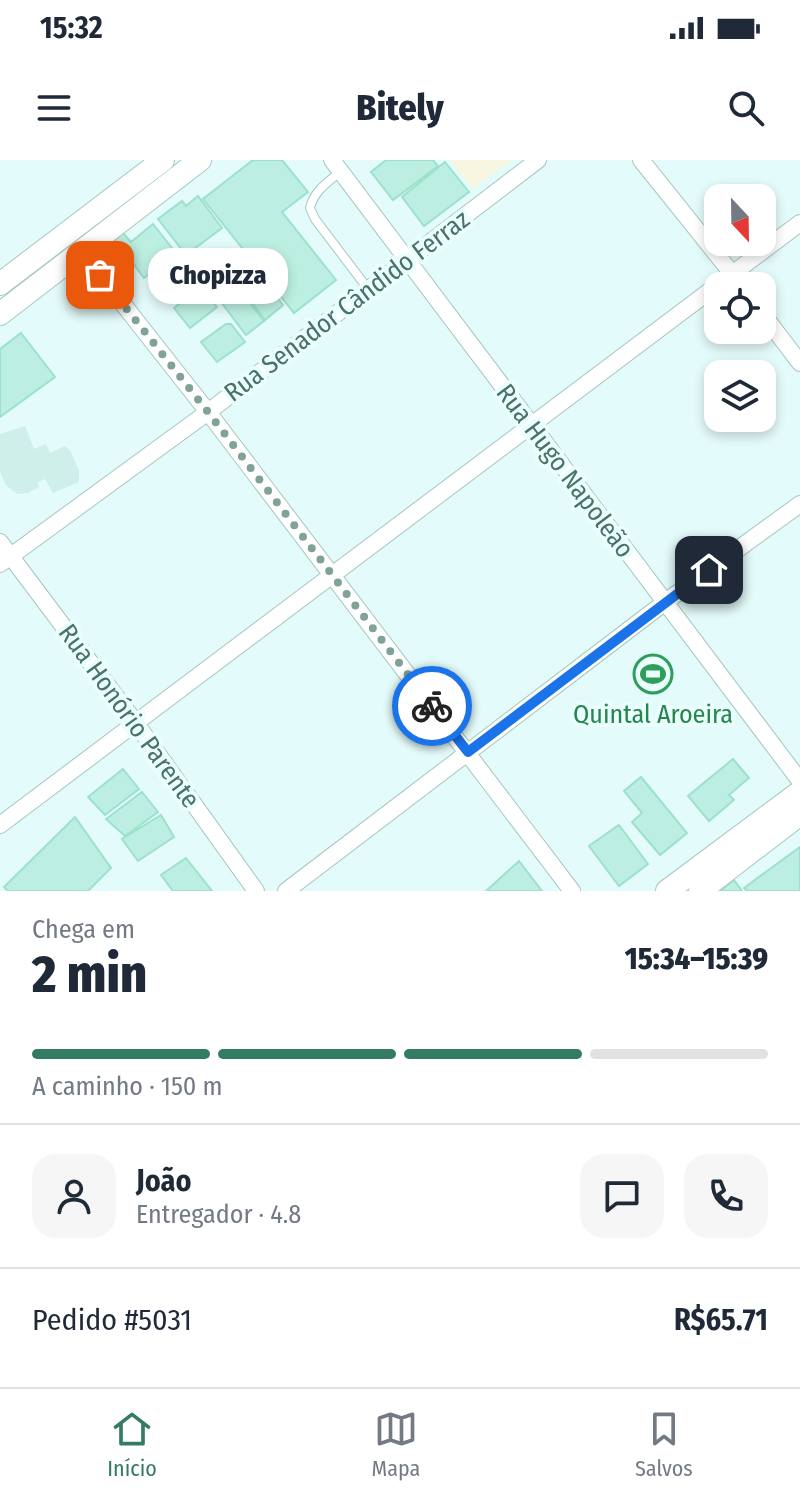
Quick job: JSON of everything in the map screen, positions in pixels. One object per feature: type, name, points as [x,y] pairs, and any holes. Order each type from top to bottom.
[{"type":"main road","points":[[0,284],[163,160]]},
{"type":"main road","points":[[0,314],[200,160]]},
{"type":"main road","points":[[667,891],[800,792]]},
{"type":"main road","points":[[700,891],[800,814]]},
{"type":"street","name":"Rua Senador Cândido Ferraz","points":[[5,560],[208,412],[538,160]]},
{"type":"street","points":[[641,160],[731,272]]},
{"type":"street","name":"Rua Hugo Napoleão","points":[[337,166],[800,781]]},
{"type":"street","points":[[745,272],[800,223]]},
{"type":"street","points":[[82,252],[208,412],[572,891]]},
{"type":"street","points":[[0,825],[530,424],[704,302]]},
{"type":"street","points":[[776,331],[800,363]]},
{"type":"street","points":[[286,891],[664,603],[800,504]]},
{"type":"street","name":"Rua Honório Parente","points":[[0,542],[5,560],[135,722],[256,891]]},
{"type":"lane","points":[[337,166],[312,199],[310,208],[368,289]]},
{"type":"shaded area","points":[[450,160],[512,160],[472,189]]},
{"type":"shaded area","points":[[25,426],[34,449],[46,444],[50,453],[65,446],[71,452],[79,471],[79,482],[53,493],[45,479],[28,493],[17,494],[6,485],[0,472],[0,434]]},
{"type":"building","points":[[253,160],[282,160],[308,192],[282,212],[336,280],[294,313],[203,199]]},
{"type":"building","points":[[386,160],[433,160],[438,166],[393,200],[371,172]]},
{"type":"building","points":[[445,162],[469,192],[424,226],[402,197]]},
{"type":"building","points":[[198,196],[222,228],[186,255],[158,219],[182,201],[186,206]]},
{"type":"building","points":[[153,224],[176,253],[144,278],[129,258],[123,265],[107,247],[123,233],[131,242]]},
{"type":"building","points":[[179,262],[184,263],[197,280],[170,300],[154,280]]},
{"type":"building","points":[[258,273],[283,305],[265,320],[240,287]]},
{"type":"building","points":[[199,289],[204,290],[217,307],[190,328],[174,308]]},
{"type":"building","points":[[239,289],[264,321],[246,335],[221,302]]},
{"type":"building","points":[[226,324],[231,324],[245,342],[217,362],[201,342]]},
{"type":"building","points":[[21,333],[55,377],[0,417],[0,349]]},
{"type":"building","points":[[733,759],[749,778],[729,795],[734,800],[709,821],[688,796]]},
{"type":"building","points":[[123,769],[139,789],[105,815],[88,797]]},
{"type":"building","points":[[641,777],[687,833],[660,855],[632,822],[642,813],[624,791]]},
{"type":"building","points":[[142,792],[158,812],[125,836],[106,819]]},
{"type":"building","points":[[161,815],[174,837],[138,861],[122,839]]},
{"type":"building","points":[[75,817],[111,868],[88,891],[8,891],[4,887]]},
{"type":"building","points":[[619,825],[648,864],[619,886],[589,846]]},
{"type":"building","points":[[800,847],[800,891],[747,891],[744,888]]},
{"type":"building","points":[[186,858],[212,891],[173,891],[161,875]]},
{"type":"building","points":[[519,861],[542,891],[486,891]]},
{"type":"building","points":[[734,880],[742,891],[720,891]]},
{"type":"way so far","points":[[100,275],[432,706]]},
{"type":"place","name":"Chopizza","points":[[100,275]]},
{"type":"place","name":"Quintal Aroeira","points":[[653,674]]},
{"type":"route","points":[[432,706],[468,752],[709,570]]}]
